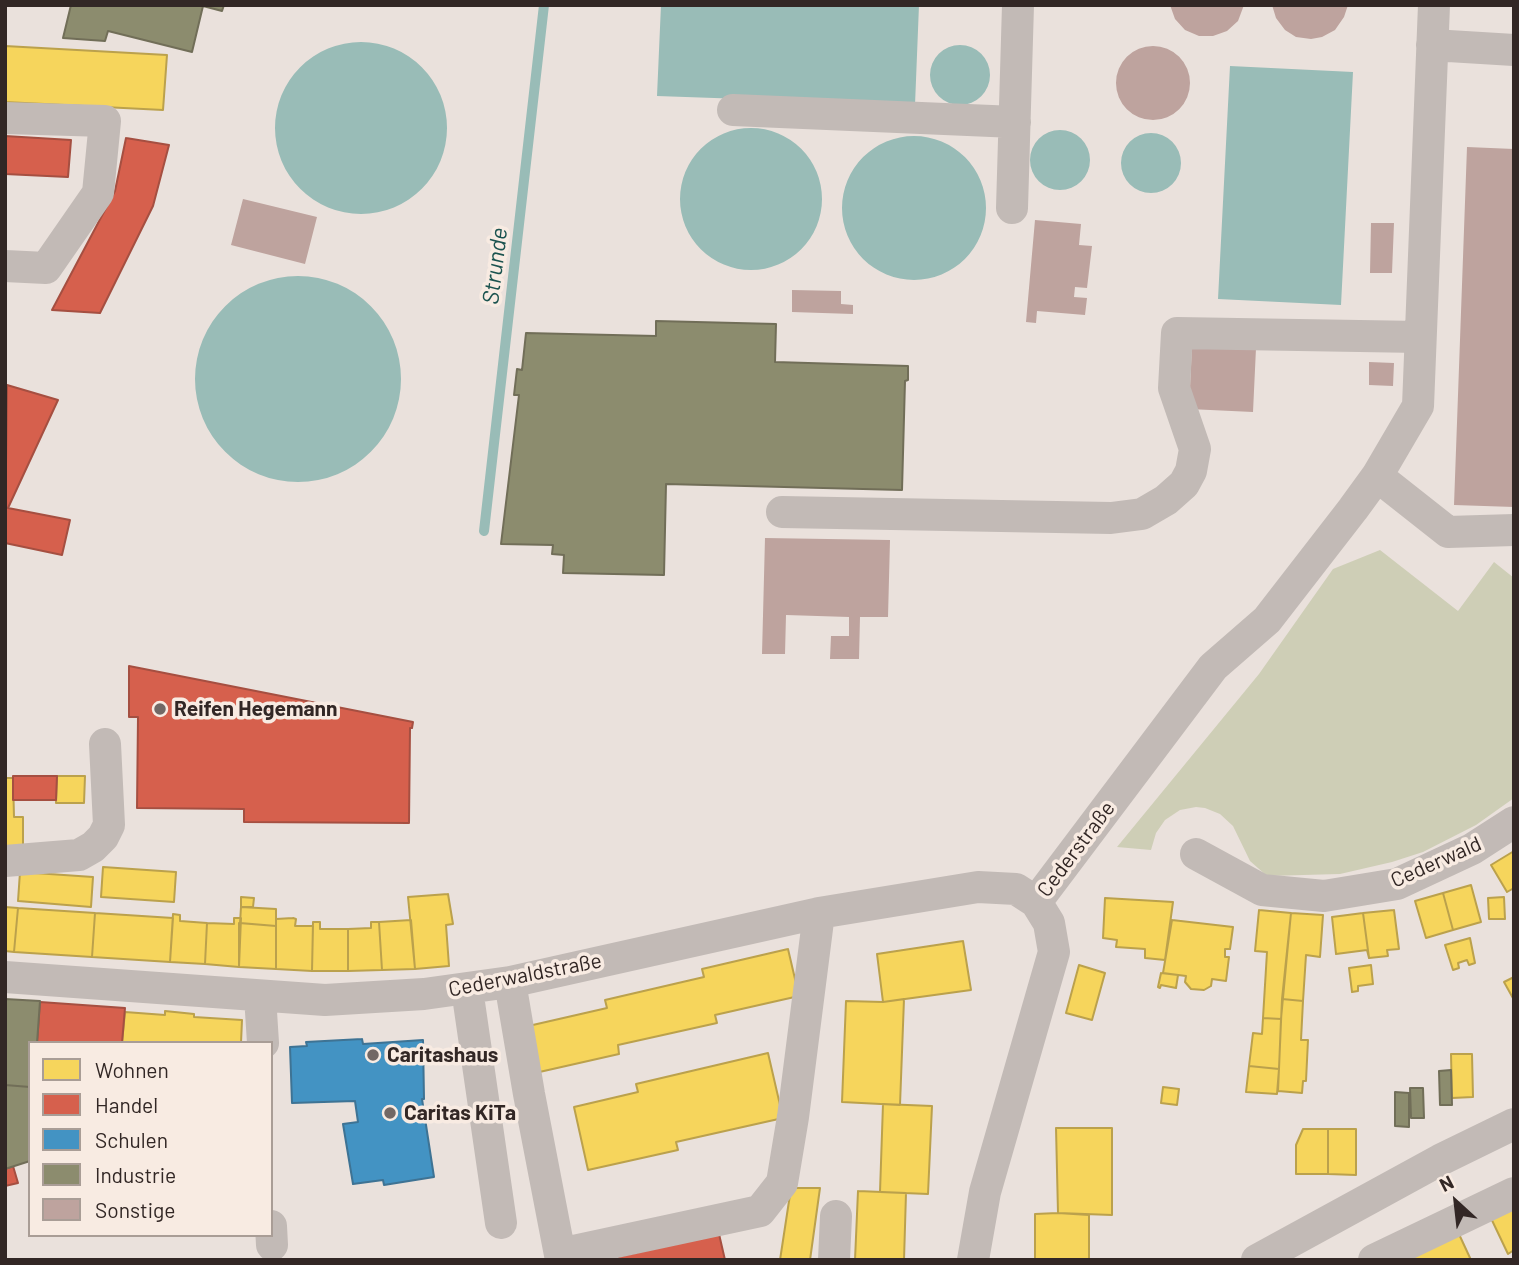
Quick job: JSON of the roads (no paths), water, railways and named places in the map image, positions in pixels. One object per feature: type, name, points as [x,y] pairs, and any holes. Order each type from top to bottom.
[{"type":"street","points":[[1012,208],[1018,5]]},
{"type":"street","name":"Cederstraße","points":[[973,1260],[985,1192],[1054,952],[1049,923],[1036,902],[1213,667],[1267,620],[1353,509],[1377,476],[1418,406],[1434,5]]},
{"type":"street","points":[[1432,45],[1514,50]]},
{"type":"street","points":[[733,110],[1015,122]]},
{"type":"street","points":[[5,118],[105,121],[97,193],[54,257],[46,268],[5,266]]},
{"type":"street","points":[[782,512],[1111,518],[1142,513],[1166,500],[1184,484],[1191,471],[1195,449],[1174,388],[1177,333],[1420,337]]},
{"type":"street","points":[[1377,476],[1448,532],[1514,530]]},
{"type":"street","points":[[5,861],[79,855],[103,837],[109,825],[105,744]]},
{"type":"street","name":"Cederwald","points":[[1196,853],[1262,890],[1324,896],[1397,884],[1472,849],[1514,822]]},
{"type":"street","name":"Cederwaldstraße","points":[[5,977],[325,1000],[424,994],[510,982],[819,913],[978,887],[1016,889],[1036,902]]},
{"type":"street","points":[[510,982],[528,1094],[561,1257],[760,1212],[782,1183],[819,913]]},
{"type":"street","points":[[467,989],[501,1223]]},
{"type":"street","points":[[260,996],[263,1041]]},
{"type":"street","points":[[1257,1260],[1440,1160],[1514,1124]]},
{"type":"street","points":[[1374,1260],[1514,1193]]},
{"type":"street","points":[[834,1260],[836,1216]]},
{"type":"water","points":[[661,5],[919,5],[915,105],[657,96]]},
{"type":"water","points":[[361,42],[394,49],[422,67],[440,95],[447,128],[440,161],[422,189],[394,207],[361,214],[328,207],[300,189],[282,161],[275,128],[282,95],[300,67],[328,49]]},
{"type":"water","points":[[960,45],[977,50],[985,58],[990,75],[985,92],[977,100],[960,105],[943,100],[935,92],[930,75],[935,58],[943,50]]},
{"type":"water","points":[[1230,66],[1353,72],[1341,305],[1218,299]]},
{"type":"water","points":[[751,128],[778,133],[801,149],[817,172],[822,199],[817,226],[801,249],[778,265],[751,270],[724,265],[701,249],[685,226],[680,199],[685,172],[701,149],[724,133]]},
{"type":"water","points":[[1060,130],[1077,135],[1085,143],[1090,160],[1085,177],[1077,185],[1060,190],[1043,185],[1035,177],[1030,160],[1035,143],[1043,135]]},
{"type":"water","points":[[1151,133],[1163,135],[1176,146],[1181,163],[1179,175],[1168,188],[1151,193],[1139,191],[1126,180],[1121,163],[1123,151],[1134,138]]},
{"type":"water","points":[[914,136],[942,142],[965,157],[980,180],[986,208],[980,236],[965,259],[942,274],[914,280],[886,274],[863,259],[848,236],[842,208],[848,180],[863,157],[886,142]]},
{"type":"water","points":[[298,276],[337,284],[355,293],[371,306],[384,322],[393,340],[401,379],[393,418],[384,436],[371,452],[355,465],[337,474],[298,482],[259,474],[241,465],[225,452],[212,436],[203,418],[195,379],[203,340],[212,322],[225,306],[241,293],[259,284]]},
{"type":"waterway","name":"Strunde","points":[[484,531],[544,5]]},
{"type":"place","name":"Reifen Hegemann","points":[[160,709]]},
{"type":"place","name":"Caritashaus","points":[[373,1055]]},
{"type":"place","name":"Caritas KiTa","points":[[390,1113]]}]
